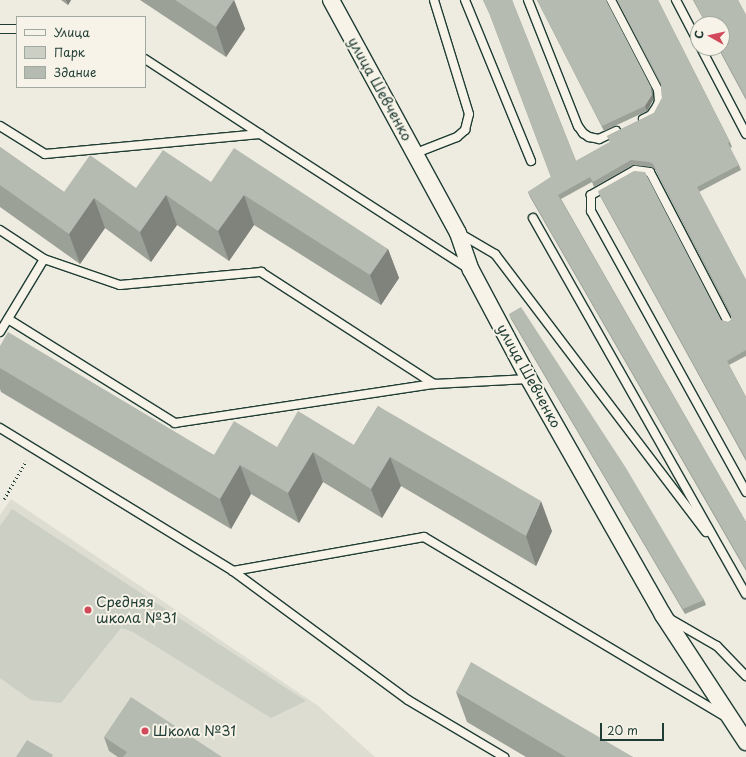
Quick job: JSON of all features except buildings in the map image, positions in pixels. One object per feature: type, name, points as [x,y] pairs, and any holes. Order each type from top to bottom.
[{"type":"street","name":"улица Шевченко","points":[[329,2],[416,153],[458,233],[471,270],[529,379],[663,615],[746,742]]},
{"type":"lane","points":[[416,153],[458,137],[465,130],[469,114],[434,0]]},
{"type":"lane","points":[[465,0],[531,161]]},
{"type":"lane","points":[[528,0],[578,126],[583,133],[589,137],[599,140],[625,127]]},
{"type":"lane","points":[[611,0],[658,90],[659,101],[654,112],[638,121]]},
{"type":"lane","points":[[676,0],[690,27]]},
{"type":"lane","points":[[0,29],[16,29]]},
{"type":"lane","points":[[705,56],[746,134]]},
{"type":"lane","points":[[146,60],[471,270]]},
{"type":"lane","points":[[0,126],[45,154],[260,134]]},
{"type":"lane","points":[[728,322],[650,172],[635,170],[591,195],[591,211],[746,492]]},
{"type":"lane","points":[[533,218],[746,594]]},
{"type":"lane","points":[[0,230],[44,259],[120,285],[261,272],[434,384]]},
{"type":"lane","points":[[458,233],[496,254],[645,453],[724,555]]},
{"type":"lane","points":[[0,332],[44,259]]},
{"type":"lane","points":[[8,319],[175,423],[434,384],[529,379]]},
{"type":"lane","points":[[0,428],[32,450],[233,571],[408,700],[504,757]]},
{"type":"lane","points":[[233,571],[424,536],[731,720]]},
{"type":"lane","points":[[663,615],[717,646],[746,676]]},
{"type":"path","points":[[4,499],[32,450]]},
{"type":"shaded area","name":"Средняя школа №31","points":[[11,499],[317,705],[375,757],[0,757],[0,515]]},
{"type":"green space","points":[[12,509],[306,701],[271,718],[133,632],[121,628],[61,703],[31,700],[0,678],[0,526]]},
{"type":"place","name":"Средняя школа №31","points":[[88,610]]},
{"type":"place","name":"Школа №31","points":[[145,731]]}]
